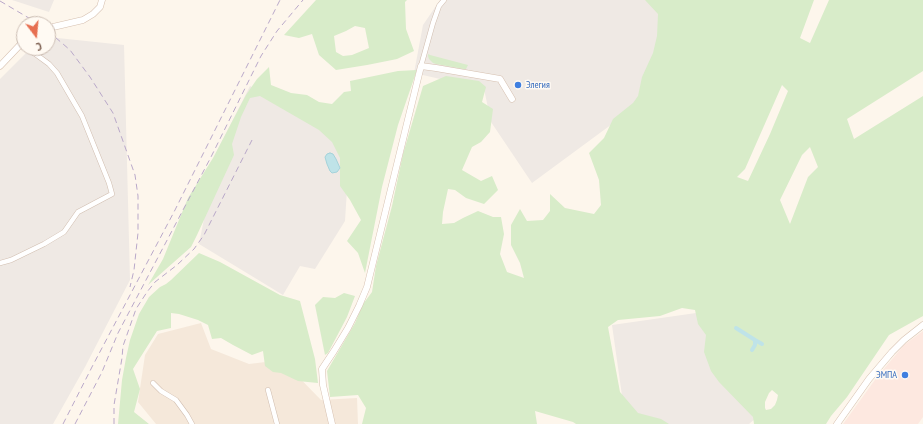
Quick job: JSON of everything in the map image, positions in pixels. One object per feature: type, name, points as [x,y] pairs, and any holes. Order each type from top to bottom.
[{"type":"street","points":[[56,26],[83,20],[93,14],[100,6],[102,0]]},
{"type":"street","points":[[332,424],[323,385],[322,369],[348,328],[367,287],[432,23],[439,6],[444,0]]},
{"type":"street","points":[[0,66],[16,50]]},
{"type":"street","points":[[0,263],[11,260],[64,232],[78,212],[112,194],[82,116],[57,73],[49,64],[38,56]]},
{"type":"street","points":[[421,66],[500,79],[512,100]]},
{"type":"street","points":[[837,424],[869,379],[892,352],[923,325]]},
{"type":"street","points":[[153,383],[161,391],[176,400],[192,424]]},
{"type":"street","points":[[268,390],[277,424]]},
{"type":"shaded area","points":[[12,0],[54,0],[49,12]]},
{"type":"shaded area","points":[[440,0],[666,0],[665,85],[532,183],[491,122],[484,89],[414,73],[423,25]]},
{"type":"shaded area","points":[[56,38],[124,45],[130,280],[85,367],[53,424],[0,424],[0,79],[23,56],[56,56]]},
{"type":"shaded area","points":[[250,86],[350,142],[345,221],[315,269],[300,266],[283,295],[199,244],[218,149]]},
{"type":"shaded area","points":[[738,307],[757,417],[749,424],[626,424],[612,325]]},
{"type":"shaded area","points":[[201,323],[211,349],[249,364],[282,360],[321,400],[357,398],[358,424],[156,424],[138,402],[145,355],[158,334]]},
{"type":"shaded area","points":[[923,331],[923,417],[918,424],[843,424],[877,377],[904,345]]},
{"type":"green space","points":[[316,0],[407,0],[405,2],[406,29],[414,51],[397,59],[336,70],[319,55],[312,34],[299,38],[284,35]],"holes":[[[355,26],[365,28],[369,48],[352,55],[343,56],[336,52],[334,36]]]},
{"type":"green space","points":[[645,0],[814,0],[800,38],[810,43],[829,0],[923,0],[923,71],[847,119],[854,139],[923,96],[923,316],[889,335],[847,397],[826,424],[754,424],[753,417],[719,382],[711,371],[704,352],[706,335],[698,324],[695,310],[682,308],[660,316],[618,320],[608,327],[620,392],[638,413],[661,419],[669,424],[576,424],[535,411],[537,424],[362,424],[366,408],[358,395],[330,397],[327,371],[355,323],[363,304],[372,292],[376,266],[392,206],[403,154],[423,86],[446,76],[479,81],[486,87],[482,102],[493,109],[490,132],[481,142],[472,147],[462,170],[481,181],[492,176],[498,190],[484,204],[466,198],[455,190],[448,189],[442,224],[454,223],[478,211],[493,217],[501,217],[504,234],[500,254],[507,272],[524,278],[520,263],[511,245],[511,225],[520,209],[527,221],[543,220],[550,211],[550,194],[565,208],[594,214],[601,205],[599,180],[589,153],[604,138],[613,119],[633,103],[638,96],[642,77],[653,53],[657,36],[658,14]],"holes":[[[782,85],[788,91],[748,181],[737,177],[745,169]],[[810,147],[818,167],[808,177],[790,224],[780,200],[802,155]],[[772,390],[778,395],[775,405],[771,409],[766,410],[765,402]]]},
{"type":"green space","points":[[428,54],[468,65],[466,69],[463,69],[436,64],[429,59]]},
{"type":"green space","points":[[269,67],[271,85],[291,93],[307,95],[319,102],[332,104],[344,92],[351,91],[350,81],[398,71],[417,70],[398,125],[382,187],[365,273],[358,253],[347,241],[361,220],[340,186],[340,158],[332,142],[319,130],[260,96],[250,98],[241,117],[232,144],[234,155],[191,247],[148,285],[163,259],[188,198],[213,158],[246,95],[257,79]]},
{"type":"green space","points":[[199,253],[220,262],[280,295],[300,301],[315,359],[318,383],[298,381],[281,373],[273,372],[265,366],[263,351],[252,355],[221,338],[212,339],[208,325],[198,320],[171,313],[171,328],[157,331],[133,369],[140,389],[134,412],[149,424],[118,424],[122,380],[126,358],[130,340],[139,314],[149,297],[171,280]]},
{"type":"green space","points":[[344,293],[355,296],[347,317],[328,353],[325,355],[315,305],[323,297],[335,298]]},
{"type":"water","points":[[330,153],[333,154],[340,168],[337,172],[332,173],[327,164],[325,157]]},
{"type":"waterway","points":[[736,328],[755,340],[755,345],[752,350]]},
{"type":"waterway","points":[[755,340],[762,344]]},
{"type":"railway","points":[[63,424],[175,210],[280,0]]},
{"type":"railway","points":[[75,424],[102,372],[118,333],[211,157],[261,56],[277,31],[303,0]]},
{"type":"railway","points":[[0,1],[25,16]]},
{"type":"railway","points":[[56,38],[70,50],[90,77],[113,113],[135,175],[138,196],[138,233],[134,270],[130,287]]},
{"type":"railway","points":[[114,424],[114,405],[123,346],[136,309],[155,282],[177,265],[194,249],[204,235],[252,140]]},
{"type":"place","name":"Элегия","points":[[518,85]]},
{"type":"place","name":"ЭМПА","points":[[905,375]]}]
